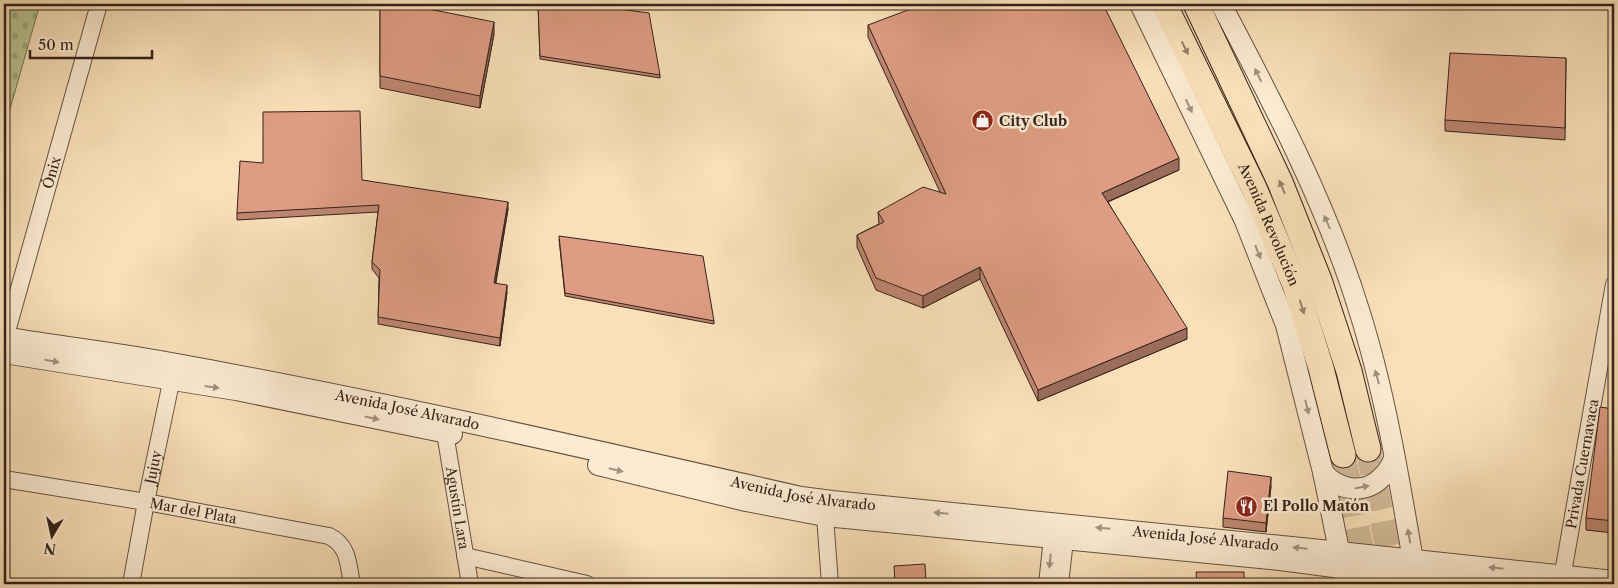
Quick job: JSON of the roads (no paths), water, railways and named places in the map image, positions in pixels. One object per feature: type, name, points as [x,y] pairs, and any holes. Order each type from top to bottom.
[{"type":"main road","name":"Avenida Revolución","points":[[1164,4],[1254,188],[1295,285],[1321,368],[1343,455]]},
{"type":"main road","name":"Avenida Revolución","points":[[1196,4],[1280,182],[1320,280],[1349,371],[1368,449]]},
{"type":"street","name":"Ónix","points":[[4,342],[99,4]]},
{"type":"street","points":[[1140,4],[1245,221],[1286,325],[1323,472],[1343,568]]},
{"type":"street","points":[[1221,4],[1301,161],[1337,246],[1359,311],[1379,383],[1415,573]]},
{"type":"street","name":"Privada Cuernavaca","points":[[1562,580],[1614,284]]},
{"type":"street","name":"Avenida José Alvarado","points":[[4,342],[172,372],[236,390],[446,426],[824,500],[1343,568]]},
{"type":"street","name":"Jujuy","points":[[131,584],[172,372]]},
{"type":"street","name":"Avenida José Alvarado","points":[[446,426],[546,453],[746,501],[825,516],[1280,560],[1343,568],[1415,573],[1614,581]]},
{"type":"street","name":"Agustín Lara","points":[[446,426],[470,584]]},
{"type":"street","points":[[1323,472],[1328,479],[1342,487],[1350,489],[1367,487],[1382,478],[1394,459]]},
{"type":"street","name":"Mar del Plata","points":[[4,479],[146,502],[329,536],[343,547],[347,557],[352,584]]},
{"type":"street","points":[[825,516],[830,584]]},
{"type":"street","points":[[1046,584],[1059,539]]},
{"type":"street","points":[[1059,539],[1060,584]]},
{"type":"street","points":[[465,556],[587,584]]},
{"type":"street","name":"Avenida José Alvarado","points":[[1415,573],[1499,584]]},
{"type":"tunnel","points":[[1368,449],[1395,584]]},
{"type":"tunnel","points":[[1343,455],[1368,584]]},
{"type":"place","name":"City Club","points":[[983,121]]},
{"type":"place","name":"El Pollo Matón","points":[[1247,506]]}]
